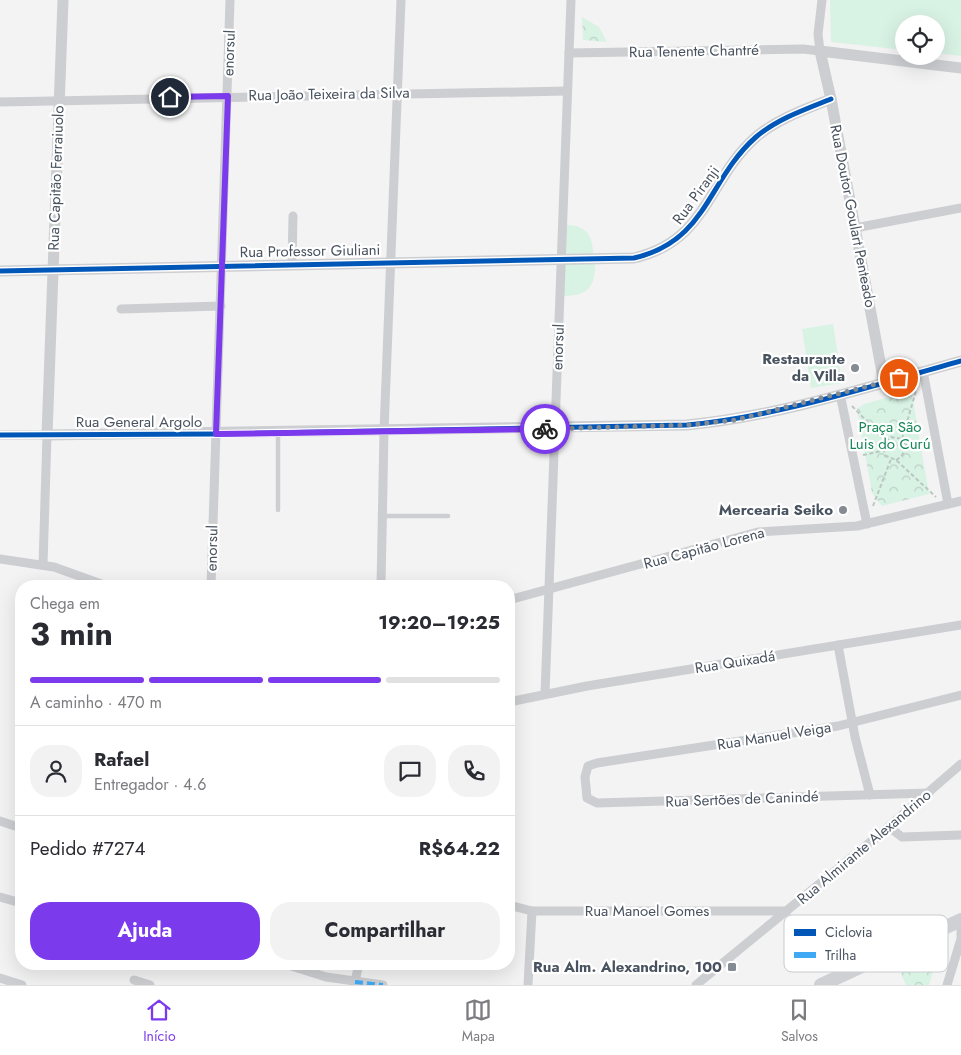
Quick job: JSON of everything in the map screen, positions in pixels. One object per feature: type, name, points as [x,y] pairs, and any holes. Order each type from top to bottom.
[{"type":"main road","points":[[948,926],[961,920]]},
{"type":"main road","points":[[821,985],[849,972]]},
{"type":"street","name":"Rua Capitão Ferraiuolo","points":[[43,565],[63,0]]},
{"type":"street","name":"enorsul","points":[[211,580],[230,0]]},
{"type":"street","points":[[381,580],[384,516],[384,431],[401,0]]},
{"type":"street","name":"enorsul","points":[[545,694],[571,0]]},
{"type":"street","points":[[822,0],[818,34],[820,51],[961,68]]},
{"type":"street","name":"Rua Tenente Chantré","points":[[569,53],[803,48],[820,51]]},
{"type":"street","name":"Rua Doutor Goulart Penteado","points":[[820,51],[831,99],[884,383]]},
{"type":"street","name":"Rua João Teixeira da Silva","points":[[0,102],[228,96],[567,91]]},
{"type":"street","name":"Rua Piranji","points":[[561,259],[634,258],[659,251],[672,244],[693,224],[717,186],[755,138],[779,122],[831,99]]},
{"type":"street","points":[[855,228],[961,208]]},
{"type":"street","points":[[292,264],[293,216]]},
{"type":"street","name":"Rua Professor Giuliani","points":[[0,271],[561,259]]},
{"type":"street","points":[[121,309],[221,306]]},
{"type":"street","name":"Rua General Argolo","points":[[0,436],[687,425],[736,420],[884,383],[961,360]]},
{"type":"street","points":[[923,372],[948,504]]},
{"type":"street","points":[[840,394],[867,524]]},
{"type":"street","name":"Rua Capitão Lorena","points":[[515,598],[758,532],[867,524],[961,501]]},
{"type":"street","points":[[0,559],[43,565],[91,580]]},
{"type":"street","name":"Rua Quixadá","points":[[515,701],[545,694],[961,625]]},
{"type":"street","points":[[838,645],[852,723],[870,795]]},
{"type":"street","name":"Rua Manuel Veiga","points":[[586,768],[597,763],[852,723],[961,695]]},
{"type":"street","name":"Rua Almirante Alexandrino","points":[[696,985],[889,827],[961,764]]},
{"type":"street","name":"Rua Sertões de Canindé","points":[[586,768],[587,798],[597,803],[929,793]]},
{"type":"street","points":[[0,821],[15,826]]},
{"type":"street","points":[[889,827],[902,836],[961,835]]},
{"type":"street","points":[[0,897],[15,902]]},
{"type":"street","name":"Rua Manoel Gomes","points":[[515,907],[532,911],[787,911]]},
{"type":"street","points":[[528,985],[532,911]]},
{"type":"street","points":[[947,985],[961,939],[961,920]]},
{"type":"street","points":[[304,970],[354,984],[383,985]]},
{"type":"street","points":[[354,984],[358,970]]},
{"type":"street","points":[[0,978],[22,985]]},
{"type":"street","points":[[134,980],[150,985]]},
{"type":"lane","points":[[278,433],[278,510]]},
{"type":"lane","points":[[384,516],[448,516]]},
{"type":"path","points":[[896,460],[902,457],[905,445],[902,439],[923,372]]},
{"type":"path","points":[[840,394],[885,440]]},
{"type":"path","points":[[882,451],[885,440],[890,437],[902,439]]},
{"type":"path","points":[[905,445],[936,440]]},
{"type":"path","points":[[853,457],[882,451]]},
{"type":"path","points":[[882,451],[891,459],[896,460],[924,488],[948,504]]},
{"type":"path","points":[[867,524],[891,459]]},
{"type":"green space","points":[[830,0],[961,0],[961,56],[945,54],[945,15],[895,15],[895,49],[831,42]]},
{"type":"green space","points":[[582,17],[599,27],[607,42],[583,40]]},
{"type":"green space","points":[[564,225],[577,226],[586,232],[593,247],[593,254],[563,255]]},
{"type":"green space","points":[[563,264],[595,264],[595,272],[588,289],[571,296],[562,296]]},
{"type":"green space","points":[[833,324],[842,383],[811,388],[802,329]]},
{"type":"green space","name":"Praça São Luis do Curú","points":[[908,392],[912,395],[929,494],[882,506],[872,493],[857,409],[864,404]]},
{"type":"green space","points":[[900,972],[933,972],[929,985],[906,985]]},
{"type":"marked path","points":[[355,982],[383,985]]},
{"type":"cycle path","points":[[0,271],[634,258],[658,250],[677,238],[692,224],[740,154],[756,137],[782,120],[831,99]]},
{"type":"cycle path","points":[[0,435],[216,434],[687,425],[722,421],[791,407],[961,361]]},
{"type":"way so far","points":[[545,429],[687,425],[736,420],[899,378]]},
{"type":"place","name":"Restaurante da Villa","points":[[855,368]]},
{"type":"place","name":"Mercearia Seiko","points":[[843,510]]},
{"type":"place","name":"Rua Alm. Alexandrino, 100","points":[[732,967]]},
{"type":"route","points":[[170,97],[228,96],[216,434],[545,429]]}]
